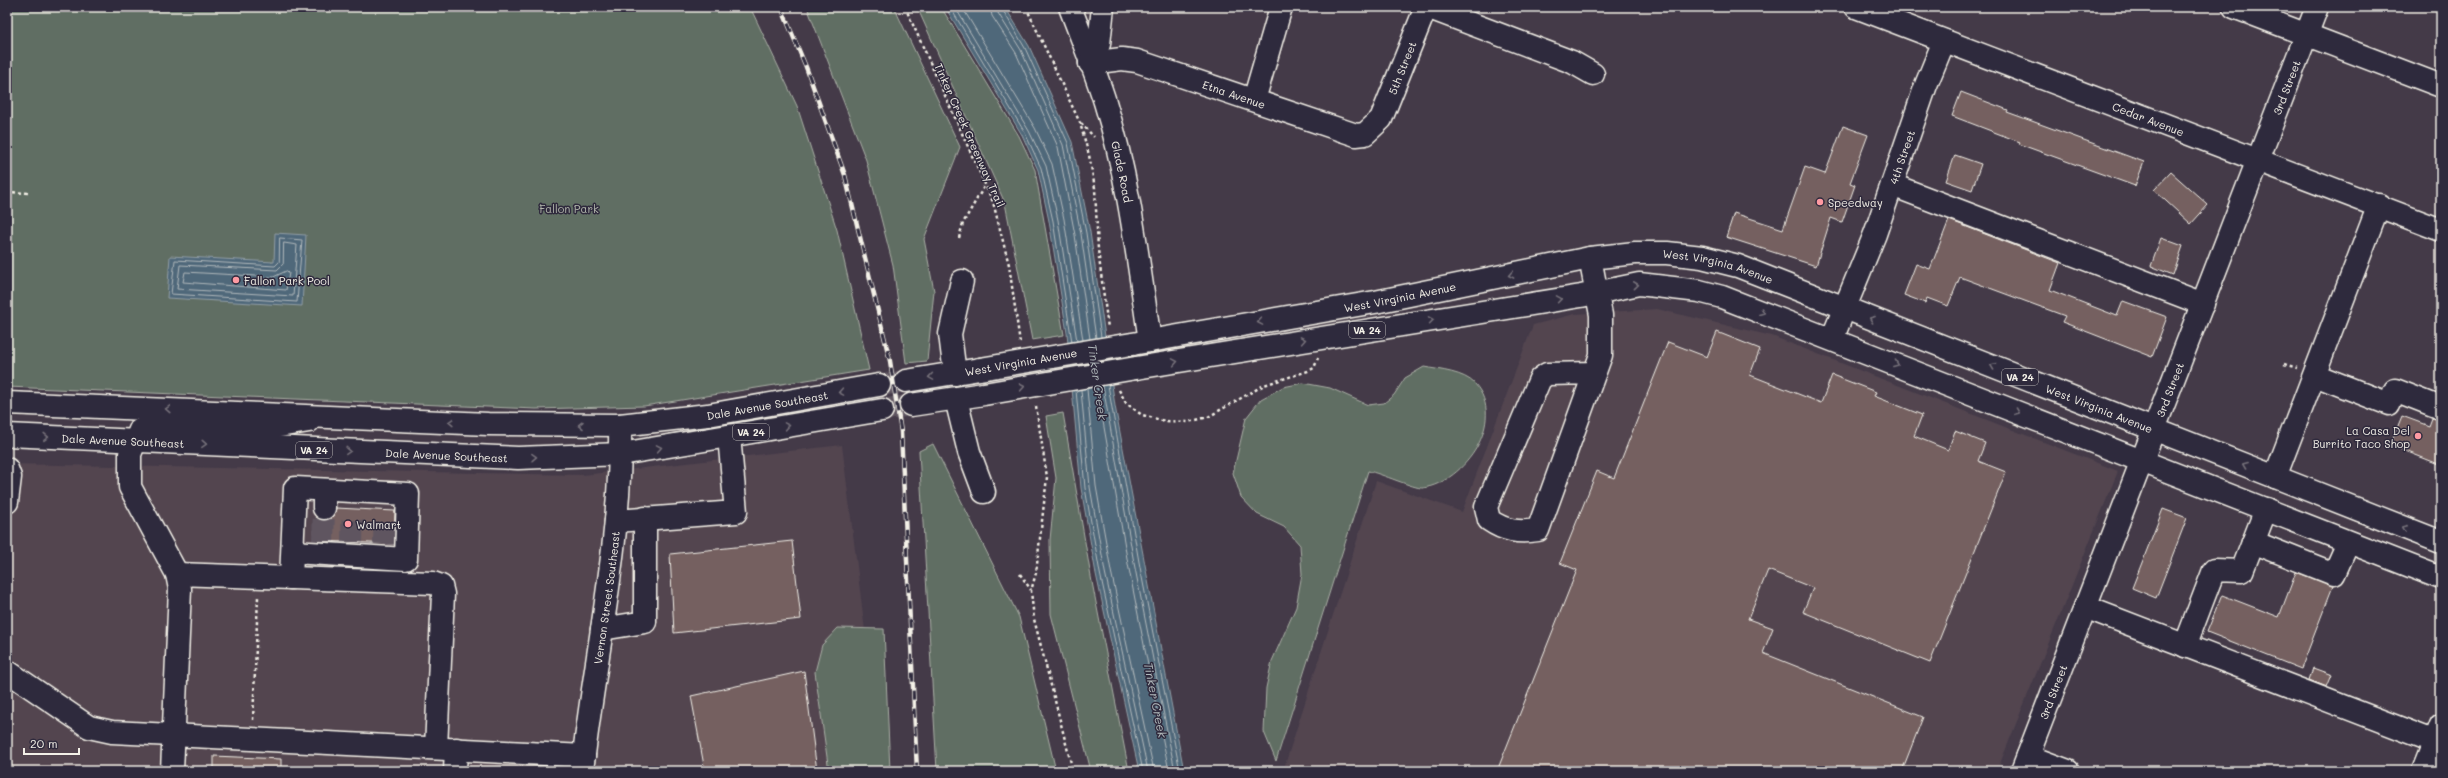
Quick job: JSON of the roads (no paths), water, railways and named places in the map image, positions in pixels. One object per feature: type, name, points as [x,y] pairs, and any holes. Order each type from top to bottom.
[{"type":"main road","name":"Glade Road","points":[[1070,7],[1105,101],[1132,216],[1141,342]]},
{"type":"main road","points":[[1090,63],[1099,44],[1103,7]]},
{"type":"main road","points":[[1254,100],[1281,7]]},
{"type":"main road","points":[[1426,7],[1572,62],[1593,74]]},
{"type":"main road","name":"5th Street","points":[[1375,127],[1381,119],[1426,7]]},
{"type":"main road","points":[[2234,7],[2441,86]]},
{"type":"main road","name":"3rd Street","points":[[2025,764],[2317,7]]},
{"type":"main road","name":"Cedar Avenue","points":[[1863,8],[1944,41],[2379,205],[2441,230]]},
{"type":"main road","name":"4th Street","points":[[1832,339],[1875,234],[1926,85],[1944,41]]},
{"type":"main road","name":"Etna Avenue","points":[[1090,63],[1122,59],[1137,61],[1350,134],[1365,134],[1375,127]]},
{"type":"main road","points":[[1892,185],[2203,304]]},
{"type":"main road","points":[[2275,476],[2379,205]]},
{"type":"main road","name":"West Virginia Avenue","points":[[955,374],[1382,300],[1590,258],[1635,253],[1667,253],[1702,257],[1738,266],[2441,542]]},
{"type":"main road","points":[[1590,258],[1598,291],[1602,340],[1601,355],[1538,530],[1520,532],[1501,528],[1488,520],[1486,508],[1540,378],[1547,374],[1594,373]]},
{"type":"main road","points":[[955,374],[950,334],[962,281]]},
{"type":"main road","name":"VA 24","points":[[911,405],[956,399],[1639,284],[1699,291],[1722,297],[2266,509],[2348,543],[2441,578]]},
{"type":"main road","name":"VA 24","points":[[906,381],[955,374]]},
{"type":"main road","points":[[2315,375],[2389,404],[2394,390],[2441,408]]},
{"type":"main road","name":"Dale Avenue Southeast","points":[[7,403],[495,424],[620,424],[708,415],[880,385]]},
{"type":"main road","points":[[956,399],[970,452],[984,492]]},
{"type":"main road","name":"Dale Avenue Southeast","points":[[7,436],[510,457],[620,454],[882,410]]},
{"type":"main road","points":[[172,771],[180,589],[177,574],[130,487],[130,454],[135,441],[140,430],[152,424],[267,428],[332,417]]},
{"type":"main road","name":"Vernon Street Southeast","points":[[583,764],[616,521],[620,454],[620,424]]},
{"type":"main road","points":[[616,521],[736,512],[729,436]]},
{"type":"main road","points":[[7,469],[10,477],[8,499]]},
{"type":"main road","points":[[291,578],[292,552],[296,488],[324,499],[385,502],[408,494],[406,559],[387,553],[323,547],[292,552]]},
{"type":"main road","points":[[2185,646],[2214,570],[2242,571],[2266,509]]},
{"type":"main road","points":[[602,629],[645,622],[645,518]]},
{"type":"main road","points":[[2253,542],[2334,574],[2348,543]]},
{"type":"main road","points":[[387,553],[392,581]]},
{"type":"main road","points":[[177,574],[392,581],[433,583],[441,586],[443,594],[446,748],[455,771]]},
{"type":"main road","points":[[2085,607],[2185,646],[2439,737],[2423,771]]},
{"type":"main road","points":[[7,671],[89,728],[112,732],[446,748],[583,764]]},
{"type":"main road","points":[[2025,764],[2068,771]]},
{"type":"water","name":"Tinker Creek","points":[[945,7],[1005,7],[1029,46],[1072,142],[1090,232],[1115,406],[1184,771],[1139,771],[1096,574],[1081,488],[1067,333],[1049,221],[1038,170],[1022,135]]},
{"type":"water","name":"Fallon Park Pool","points":[[275,233],[306,235],[302,306],[167,298],[170,256],[274,262]]},
{"type":"tunnel","points":[[879,385],[906,381]]},
{"type":"tunnel","points":[[882,410],[911,405]]},
{"type":"tunnel","points":[[323,541],[324,508]]},
{"type":"tunnel","points":[[352,542],[353,509]]},
{"type":"tunnel","points":[[384,544],[385,511]]},
{"type":"railway","points":[[781,7],[806,67],[845,175],[890,361],[901,432],[917,771]]},
{"type":"place","name":"Speedway","points":[[1820,202]]},
{"type":"place","name":"Fallon Park Pool","points":[[236,280]]},
{"type":"place","name":"La Casa Del Burrito Taco Shop","points":[[2418,436]]},
{"type":"place","name":"Walmart","points":[[348,524]]},
{"type":"park label","name":"Fallon Park","points":[[569,208]]}]
